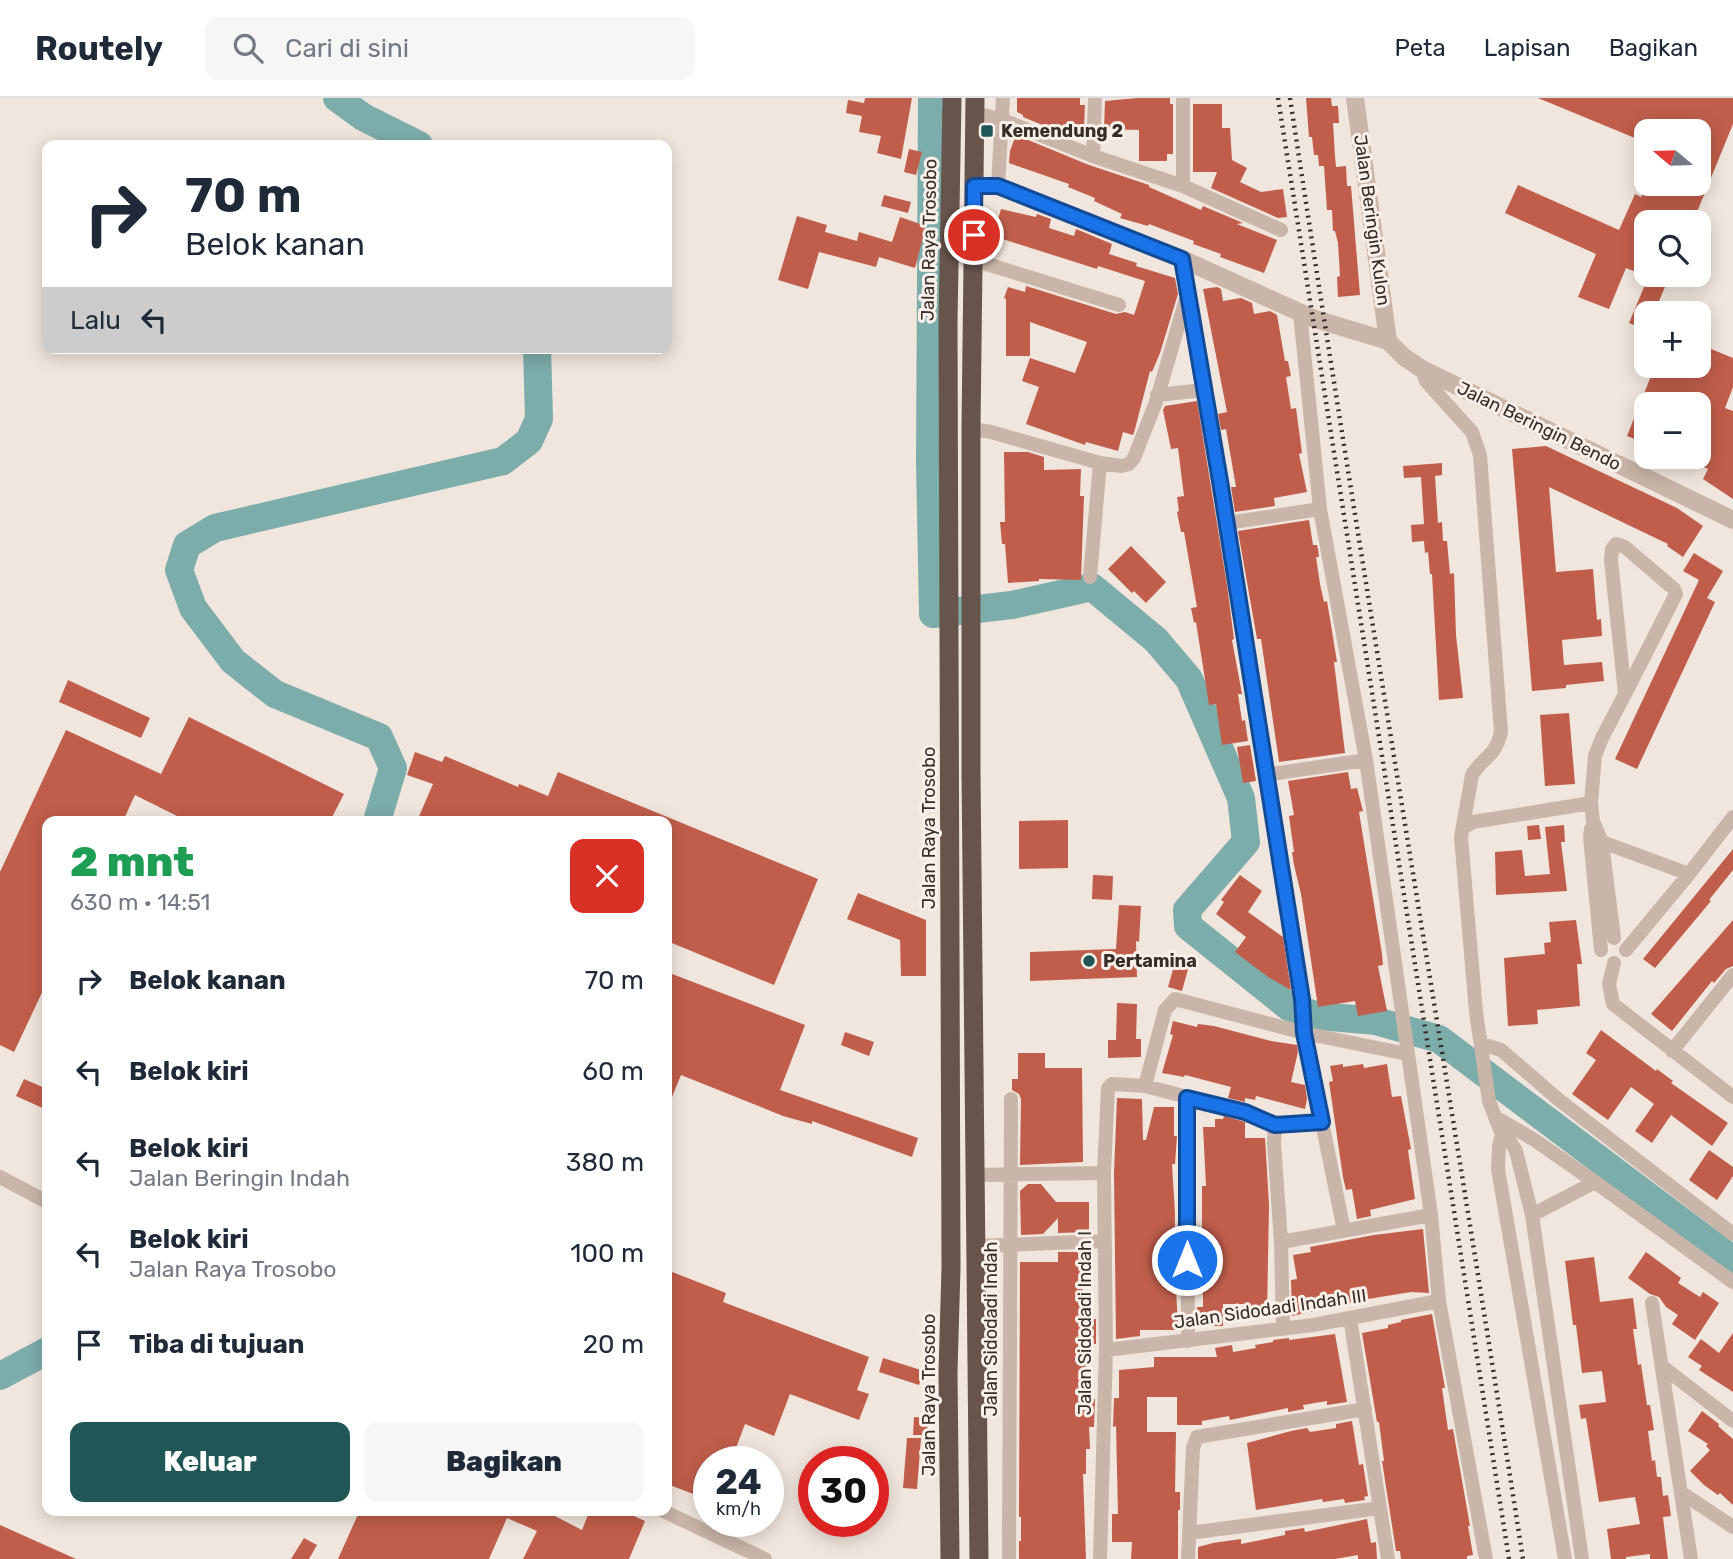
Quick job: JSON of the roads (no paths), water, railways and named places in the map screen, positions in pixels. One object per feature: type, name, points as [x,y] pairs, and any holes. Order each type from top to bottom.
[{"type":"highway","name":"Jalan Raya Trosobo","points":[[950,1559],[948,322],[952,98]]},
{"type":"highway","points":[[975,106],[971,786],[979,1559]]},
{"type":"street","points":[[998,186],[1003,98]]},
{"type":"street","points":[[1093,156],[1095,98]]},
{"type":"street","points":[[1183,98],[1183,186]]},
{"type":"street","name":"Jalan Beringin Kulon","points":[[1355,98],[1388,341]]},
{"type":"street","points":[[975,106],[1093,156],[1183,186],[1281,230]]},
{"type":"street","points":[[974,186],[998,186],[1182,259],[1300,313],[1388,341]]},
{"type":"street","points":[[1182,259],[1227,523],[1302,999],[1304,1033],[1344,1231]]},
{"type":"street","points":[[974,260],[1119,305]]},
{"type":"street","points":[[971,429],[991,432],[1100,463],[1121,466],[1129,464],[1134,458],[1157,396],[1187,294]]},
{"type":"street","points":[[1300,313],[1320,509],[1366,760],[1431,1215],[1439,1300],[1486,1559]]},
{"type":"street","name":"Jalan Beringin Bendo","points":[[1388,341],[1404,357],[1422,369],[1733,520]]},
{"type":"street","points":[[1422,369],[1426,381],[1472,432],[1480,455],[1501,732],[1494,753],[1478,765],[1472,775],[1461,837],[1476,1012],[1489,1101],[1502,1135],[1516,1151],[1532,1215],[1582,1559]]},
{"type":"street","points":[[1157,396],[1204,390]]},
{"type":"street","points":[[1090,577],[1100,463]]},
{"type":"street","points":[[1227,523],[1320,509]]},
{"type":"street","points":[[1614,938],[1591,803],[1595,755],[1676,594],[1674,589],[1625,547],[1616,544],[1611,552],[1611,560],[1625,694]]},
{"type":"street","points":[[1265,775],[1366,760]]},
{"type":"street","points":[[1464,828],[1473,822],[1591,803]]},
{"type":"street","points":[[1596,840],[1601,950],[1605,959],[1614,963],[1623,959],[1626,950],[1733,817]]},
{"type":"street","points":[[1596,840],[1689,874]]},
{"type":"street","points":[[1601,950],[1605,941],[1614,938],[1623,941],[1626,950]]},
{"type":"street","points":[[1614,963],[1609,984],[1613,1004],[1733,1097]]},
{"type":"street","points":[[1672,1051],[1733,975]]},
{"type":"street","points":[[1322,1122],[1275,1125],[1245,1112],[1145,1086],[1165,1010],[1175,999],[1180,999],[1304,1033],[1407,1054]]},
{"type":"street","points":[[1482,1044],[1501,1051],[1559,1100],[1733,1234]]},
{"type":"street","name":"Jalan Sidodadi Indah I","points":[[1100,1559],[1106,1350],[1104,1173],[1108,1088],[1112,1084],[1145,1086]]},
{"type":"street","points":[[1187,1098],[1188,1341]]},
{"type":"street","name":"Jalan Sidodadi Indah","points":[[1009,1559],[1011,1100]]},
{"type":"street","points":[[1495,1117],[1533,1139],[1733,1282]]},
{"type":"street","points":[[1275,1125],[1283,1329]]},
{"type":"street","points":[[1502,1135],[1498,1168],[1565,1559]]},
{"type":"street","points":[[975,1175],[1104,1173]]},
{"type":"street","points":[[0,1177],[42,1199]]},
{"type":"street","points":[[1532,1215],[1595,1182]]},
{"type":"street","points":[[1504,1200],[1527,1194]]},
{"type":"street","points":[[1281,1242],[1431,1215]]},
{"type":"street","points":[[976,1246],[1105,1241]]},
{"type":"street","name":"Jalan Sidodadi Indah III","points":[[1106,1350],[1283,1329],[1439,1300]]},
{"type":"street","points":[[1652,1303],[1691,1559]]},
{"type":"street","points":[[1350,1318],[1388,1559]]},
{"type":"street","points":[[1663,1367],[1733,1421]]},
{"type":"street","points":[[1188,1559],[1193,1448],[1197,1437],[1365,1409]]},
{"type":"street","points":[[1682,1493],[1733,1527]]},
{"type":"street","points":[[1189,1533],[1380,1508]]},
{"type":"street","points":[[672,1515],[765,1559]]},
{"type":"waterway","points":[[337,98],[363,117],[409,140]]},
{"type":"waterway","points":[[932,98],[930,462],[933,614],[1012,605],[1092,587],[1156,640],[1189,679],[1241,798],[1246,842],[1187,910],[1188,926],[1289,1007],[1319,1016],[1376,1021],[1439,1039],[1733,1260]]},
{"type":"waterway","points":[[379,816],[393,768],[379,737],[275,694],[233,661],[193,608],[179,570],[187,545],[215,528],[503,461],[529,441],[539,419],[537,354]]},
{"type":"waterway","points":[[0,1376],[42,1354]]},
{"type":"railway","points":[[1278,98],[1509,1559]]},
{"type":"railway","points":[[1290,98],[1523,1559]]},
{"type":"place","name":"Kemendung 2","points":[[987,131]]},
{"type":"place","name":"Pertamina","points":[[1089,961]]}]
